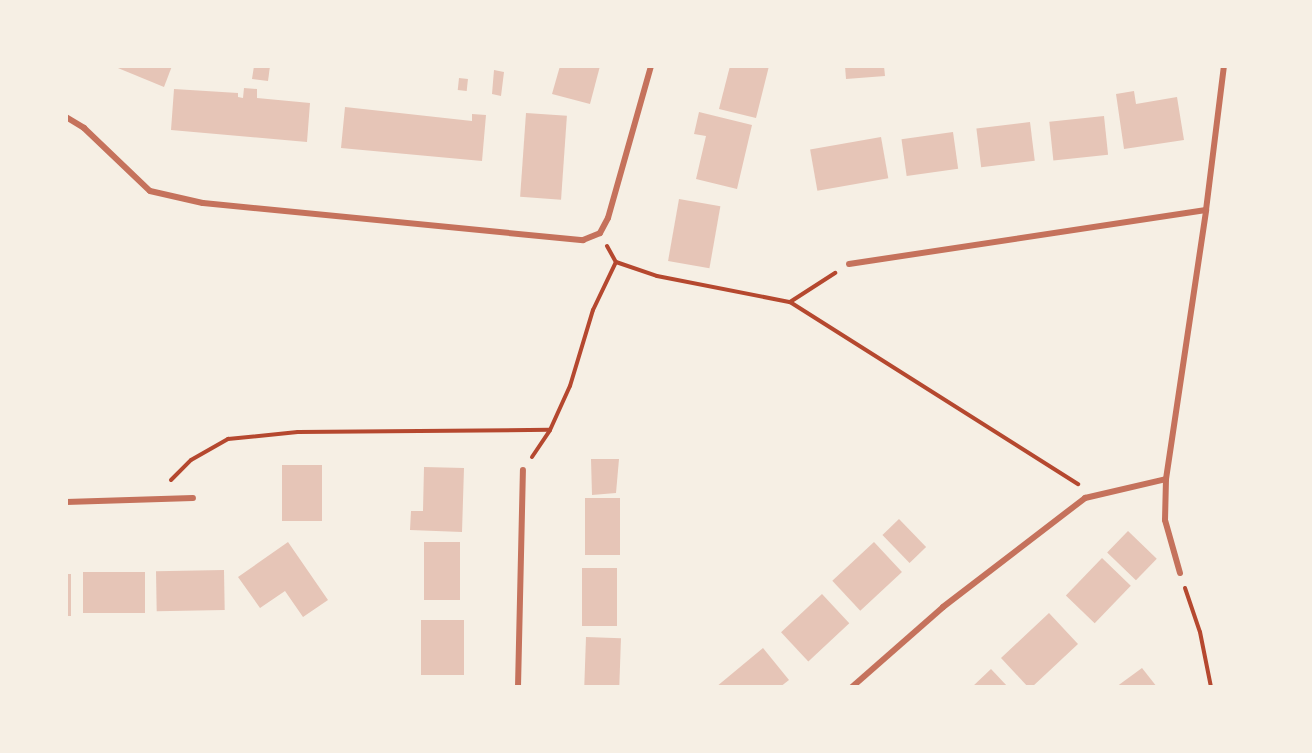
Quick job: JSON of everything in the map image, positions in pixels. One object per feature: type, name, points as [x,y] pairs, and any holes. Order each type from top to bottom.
[{"type":"street","points":[[66,117],[84,128],[150,191],[203,203],[583,240],[600,232],[617,193],[651,66]]},
{"type":"street","points":[[1180,573],[1165,520],[1166,479],[1206,210],[1224,66]]},
{"type":"street","points":[[849,264],[1206,210]]},
{"type":"street","points":[[518,687],[523,470]]},
{"type":"street","points":[[852,687],[943,607],[1085,498],[1166,479]]},
{"type":"street","points":[[66,501],[193,498]]},
{"type":"path","points":[[600,232],[616,262],[657,276],[790,302],[1075,481],[1092,496]]},
{"type":"path","points":[[523,470],[550,430],[570,386],[593,310],[616,262]]},
{"type":"path","points":[[790,302],[849,264]]},
{"type":"path","points":[[163,499],[164,487],[191,460],[228,439],[298,432],[550,430]]},
{"type":"path","points":[[1180,573],[1200,632],[1211,687]]},
{"type":"building","points":[[113,66],[172,66],[164,87]]},
{"type":"building","points":[[254,66],[270,66],[268,81],[252,79]]},
{"type":"building","points":[[560,66],[600,66],[590,104],[552,94]]},
{"type":"building","points":[[730,66],[769,66],[756,118],[719,109]]},
{"type":"building","points":[[845,66],[884,66],[885,76],[846,79]]},
{"type":"building","points":[[494,70],[504,72],[501,96],[492,94]]},
{"type":"building","points":[[459,78],[468,79],[467,91],[458,90]]},
{"type":"building","points":[[244,88],[257,89],[257,98],[310,103],[307,142],[171,130],[174,89],[238,93],[238,97],[243,98]]},
{"type":"building","points":[[1134,91],[1136,104],[1177,97],[1184,140],[1124,149],[1116,94]]},
{"type":"building","points":[[345,107],[472,121],[472,114],[486,115],[482,161],[341,148]]},
{"type":"building","points":[[699,112],[752,125],[737,189],[696,179],[706,136],[694,134]]},
{"type":"building","points":[[526,113],[567,116],[561,200],[520,197]]},
{"type":"building","points":[[1104,116],[1108,155],[1053,161],[1049,122]]},
{"type":"building","points":[[1030,122],[1035,161],[981,167],[976,129]]},
{"type":"building","points":[[953,132],[958,169],[907,176],[902,139]]},
{"type":"building","points":[[881,137],[888,178],[817,191],[810,150]]},
{"type":"building","points":[[679,199],[720,206],[709,268],[668,261]]},
{"type":"building","points":[[591,459],[619,459],[616,493],[592,495]]},
{"type":"building","points":[[282,465],[322,465],[322,521],[282,521]]},
{"type":"building","points":[[424,467],[464,468],[462,532],[410,530],[411,511],[423,511]]},
{"type":"building","points":[[585,498],[620,498],[620,555],[585,555]]},
{"type":"building","points":[[899,519],[926,547],[910,563],[882,535]]},
{"type":"building","points":[[1128,531],[1157,559],[1136,580],[1107,553]]},
{"type":"building","points":[[288,542],[328,600],[303,617],[285,591],[260,608],[238,577]]},
{"type":"building","points":[[424,542],[460,542],[460,600],[424,600]]},
{"type":"building","points":[[874,542],[902,572],[860,611],[832,581]]},
{"type":"building","points":[[1102,558],[1131,586],[1095,623],[1066,595]]},
{"type":"building","points":[[582,568],[617,568],[617,626],[582,626]]},
{"type":"building","points":[[224,570],[225,610],[157,611],[156,571]]},
{"type":"building","points":[[83,572],[145,572],[145,613],[83,613]]},
{"type":"building","points":[[66,574],[71,574],[71,616],[66,616]]},
{"type":"building","points":[[822,594],[849,623],[808,661],[781,632]]},
{"type":"building","points":[[1049,613],[1078,644],[1032,687],[1028,687],[1001,658]]},
{"type":"building","points":[[421,620],[464,620],[464,675],[421,675]]},
{"type":"building","points":[[586,637],[621,638],[619,687],[584,687]]},
{"type":"building","points":[[763,648],[789,680],[780,687],[716,687]]},
{"type":"building","points":[[1142,668],[1157,687],[1116,687]]},
{"type":"building","points":[[991,669],[1008,687],[972,687]]}]
